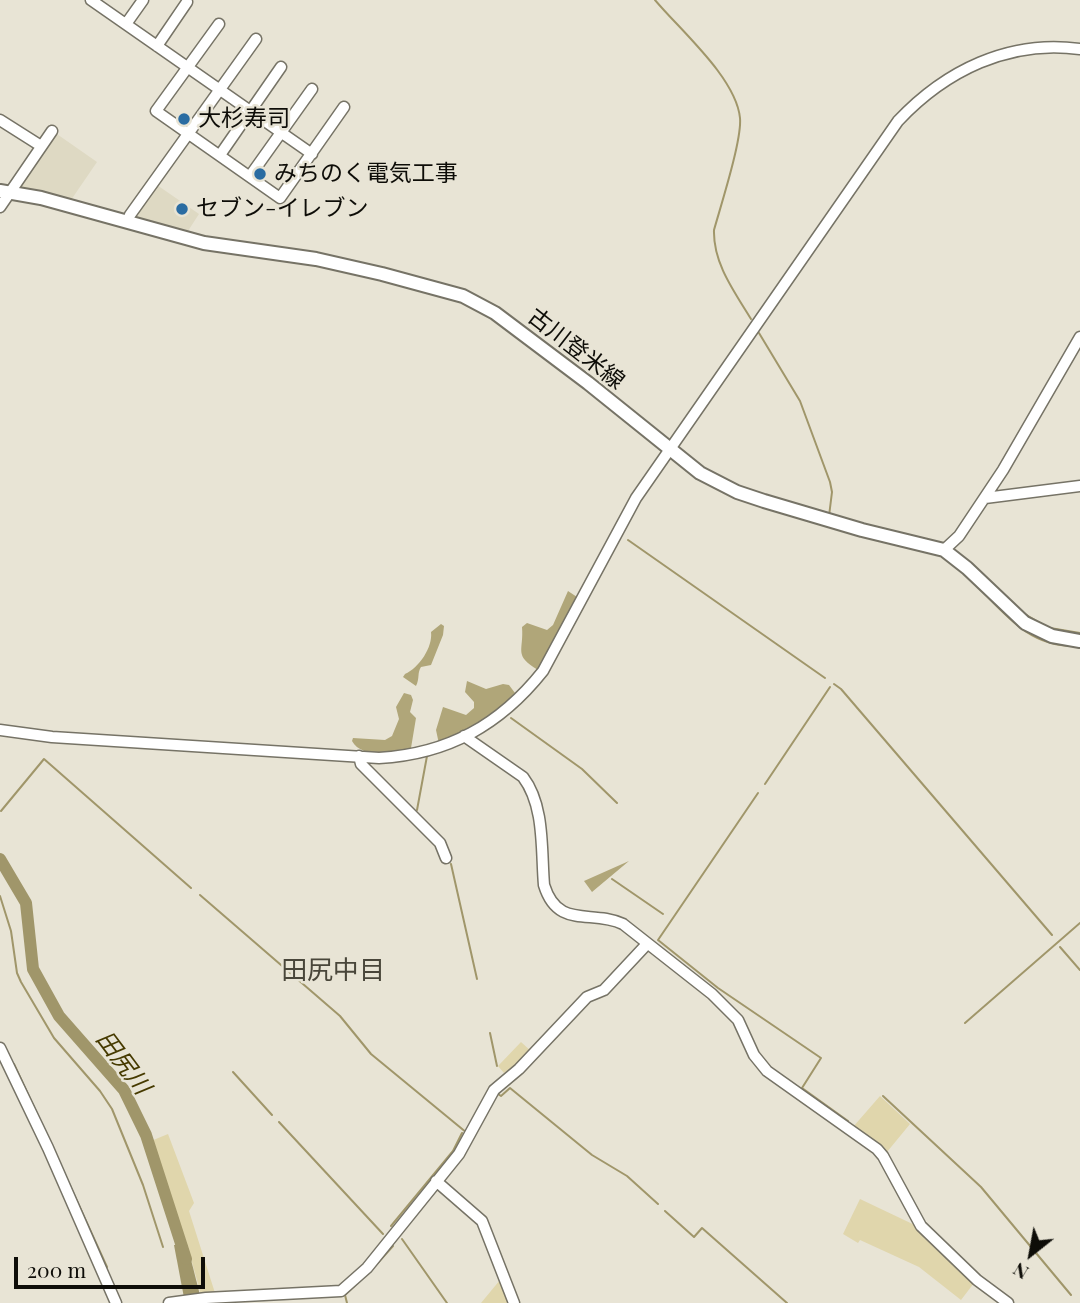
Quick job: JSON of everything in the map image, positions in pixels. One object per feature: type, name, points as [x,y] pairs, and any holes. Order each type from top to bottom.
[{"type":"main road","name":"古川登米線","points":[[5,191],[41,198],[204,243],[330,262],[463,296],[495,313],[700,473],[737,492],[817,517],[944,551],[967,568],[1025,623],[1052,636],[1080,641]]},
{"type":"street","points":[[91,0],[312,154]]},
{"type":"street","points":[[126,24],[143,0]]},
{"type":"street","points":[[157,46],[187,2]]},
{"type":"street","points":[[219,24],[156,111],[280,198],[344,107]]},
{"type":"street","points":[[128,222],[130,215],[257,39]]},
{"type":"street","points":[[0,730],[52,737],[379,758],[430,751],[495,720],[543,671],[636,498],[883,141],[918,99],[949,77],[982,61],[1024,50],[1080,49]]},
{"type":"street","points":[[219,155],[281,67]]},
{"type":"street","points":[[250,177],[312,89]]},
{"type":"street","points":[[0,120],[41,146]]},
{"type":"street","points":[[0,207],[5,191],[52,131]]},
{"type":"street","points":[[944,551],[959,536],[985,498],[1080,337]]},
{"type":"street","points":[[985,498],[1080,486]]},
{"type":"street","points":[[464,736],[523,777],[529,785],[536,802],[544,885],[549,897],[562,912],[576,918],[617,921],[712,994],[738,1020],[754,1055],[766,1071],[877,1149],[921,1226],[976,1280],[1008,1303]]},
{"type":"street","points":[[359,756],[360,764],[440,843],[446,858]]},
{"type":"street","points":[[174,1303],[206,1298],[341,1291],[368,1268],[458,1154],[494,1090],[519,1069],[587,997],[604,990],[647,944]]},
{"type":"street","points":[[0,1048],[48,1148],[116,1303]]},
{"type":"street","points":[[436,1181],[482,1221],[514,1303]]},
{"type":"shaded area","points":[[54,132],[97,162],[71,200],[17,186]]},
{"type":"shaded area","points":[[157,185],[199,214],[186,234],[133,219]]},
{"type":"shaded area","points":[[568,591],[577,597],[575,605],[538,670],[522,656],[522,627],[527,623],[547,630],[553,625]]},
{"type":"shaded area","points":[[441,624],[444,626],[443,635],[431,665],[421,667],[416,686],[403,677],[424,656],[430,644],[431,632]]},
{"type":"shaded area","points":[[467,681],[486,689],[509,685],[515,693],[494,714],[439,744],[436,730],[443,707],[466,715],[474,708],[474,702],[465,692]]},
{"type":"shaded area","points":[[404,693],[411,695],[413,700],[410,712],[416,718],[411,748],[379,754],[357,747],[352,741],[353,738],[385,740],[392,736],[399,719],[396,707]]},
{"type":"shaded area","points":[[629,861],[592,892],[584,881]]},
{"type":"shaded area","points":[[521,1042],[532,1052],[504,1073],[498,1066]]},
{"type":"shaded area","points":[[880,1096],[910,1124],[887,1152],[853,1127]]},
{"type":"shaded area","points":[[168,1134],[194,1203],[189,1211],[215,1293],[201,1295],[187,1244],[151,1141]]},
{"type":"shaded area","points":[[860,1199],[921,1228],[930,1242],[974,1283],[961,1300],[919,1267],[860,1240],[858,1243],[843,1234]]},
{"type":"shaded area","points":[[187,1244],[202,1303],[185,1303],[174,1245]]},
{"type":"shaded area","points":[[500,1280],[509,1303],[481,1303]]},
{"type":"waterway","points":[[655,0],[718,71],[736,103],[740,118],[738,141],[714,230],[721,265],[751,319]]},
{"type":"waterway","points":[[759,333],[800,401],[830,482],[832,492],[829,516]]},
{"type":"waterway","points":[[870,538],[933,553]]},
{"type":"waterway","points":[[628,540],[825,678]]},
{"type":"waterway","points":[[972,581],[1018,626],[1030,634],[1043,641],[1075,646]]},
{"type":"waterway","points":[[1023,613],[1042,624]]},
{"type":"waterway","points":[[1050,628],[1080,633]]},
{"type":"waterway","points":[[834,684],[1052,935]]},
{"type":"waterway","points":[[765,784],[830,687]]},
{"type":"waterway","points":[[511,718],[582,769],[617,803]]},
{"type":"waterway","points":[[417,810],[427,756]]},
{"type":"waterway","points":[[1,811],[44,759],[191,888]]},
{"type":"waterway","points":[[758,793],[658,940],[718,988],[821,1058],[802,1088],[848,1121]]},
{"type":"waterway","name":"田尻川","points":[[0,859],[26,903],[33,969],[59,1016],[124,1090],[146,1135],[186,1259]]},
{"type":"waterway","points":[[451,864],[477,979]]},
{"type":"waterway","points":[[612,879],[663,914]]},
{"type":"waterway","points":[[200,895],[340,1016],[371,1054],[467,1133]]},
{"type":"waterway","points":[[0,896],[11,931],[17,973],[21,982],[54,1038],[112,1109],[143,1185],[163,1247]]},
{"type":"waterway","points":[[965,1023],[1080,923]]},
{"type":"waterway","points":[[1060,947],[1080,970]]},
{"type":"waterway","points":[[490,1033],[497,1066]]},
{"type":"waterway","points":[[14,1064],[44,1129]]},
{"type":"waterway","points":[[233,1072],[272,1115]]},
{"type":"waterway","points":[[498,1094],[501,1096],[510,1088],[592,1155],[627,1176],[658,1204]]},
{"type":"waterway","points":[[883,1096],[981,1187],[1071,1295]]},
{"type":"waterway","points":[[279,1122],[383,1234]]},
{"type":"waterway","points":[[391,1226],[453,1151],[462,1133]]},
{"type":"waterway","points":[[61,1166],[107,1267]]},
{"type":"waterway","points":[[665,1211],[694,1237],[702,1228],[787,1303]]},
{"type":"waterway","points":[[402,1239],[447,1303]]},
{"type":"waterway","points":[[375,1266],[393,1246]]},
{"type":"waterway","points":[[347,1303],[345,1295],[369,1272]]},
{"type":"place","name":"大杉寿司","points":[[184,119]]},
{"type":"place","name":"みちのく電気工事","points":[[260,174]]},
{"type":"place","name":"セブン-イレブン","points":[[182,209]]},
{"type":"district","name":"田尻中目","points":[[333,971]]}]
